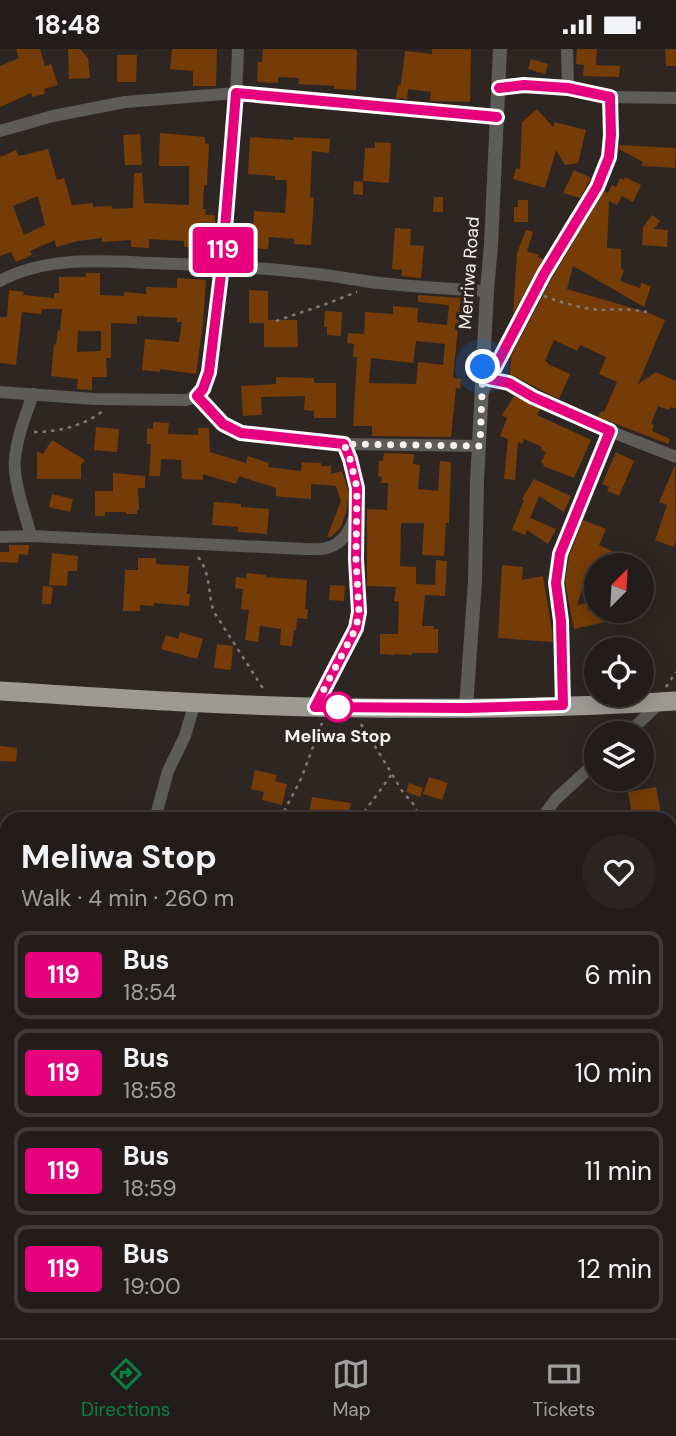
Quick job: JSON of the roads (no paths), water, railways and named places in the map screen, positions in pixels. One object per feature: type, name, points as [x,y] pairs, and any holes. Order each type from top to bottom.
[{"type":"highway","points":[[0,691],[322,707],[466,708],[669,701]]},
{"type":"street","points":[[0,392],[118,400],[187,400],[197,396],[203,389],[209,372],[222,266],[238,49]]},
{"type":"street","name":"Merriwa Road","points":[[466,708],[475,580],[477,481],[500,49]]},
{"type":"street","points":[[567,49],[568,88]]},
{"type":"street","points":[[499,88],[524,85],[568,88],[610,97],[676,98]]},
{"type":"street","points":[[0,131],[53,116],[125,102],[236,93],[497,117]]},
{"type":"street","points":[[482,393],[534,292],[597,187],[609,157],[610,97]]},
{"type":"street","points":[[0,281],[25,270],[66,263],[102,261],[222,266],[487,291]]},
{"type":"street","points":[[489,379],[509,383],[533,397],[676,457]]},
{"type":"street","points":[[31,536],[15,473],[15,460],[20,432],[33,394]]},
{"type":"street","points":[[197,396],[223,424],[241,433],[344,444],[480,446]]},
{"type":"street","points":[[563,705],[561,621],[556,583],[560,554],[610,431]]},
{"type":"street","points":[[322,707],[356,628],[359,612],[355,517],[357,488],[344,444]]},
{"type":"street","points":[[0,537],[327,548],[339,542],[355,517]]},
{"type":"street","points":[[643,721],[669,701]]},
{"type":"street","points":[[157,812],[168,771],[185,736],[195,702]]},
{"type":"street","points":[[546,812],[584,773]]},
{"type":"place","name":"Meliwa Stop","points":[[338,707]]}]
